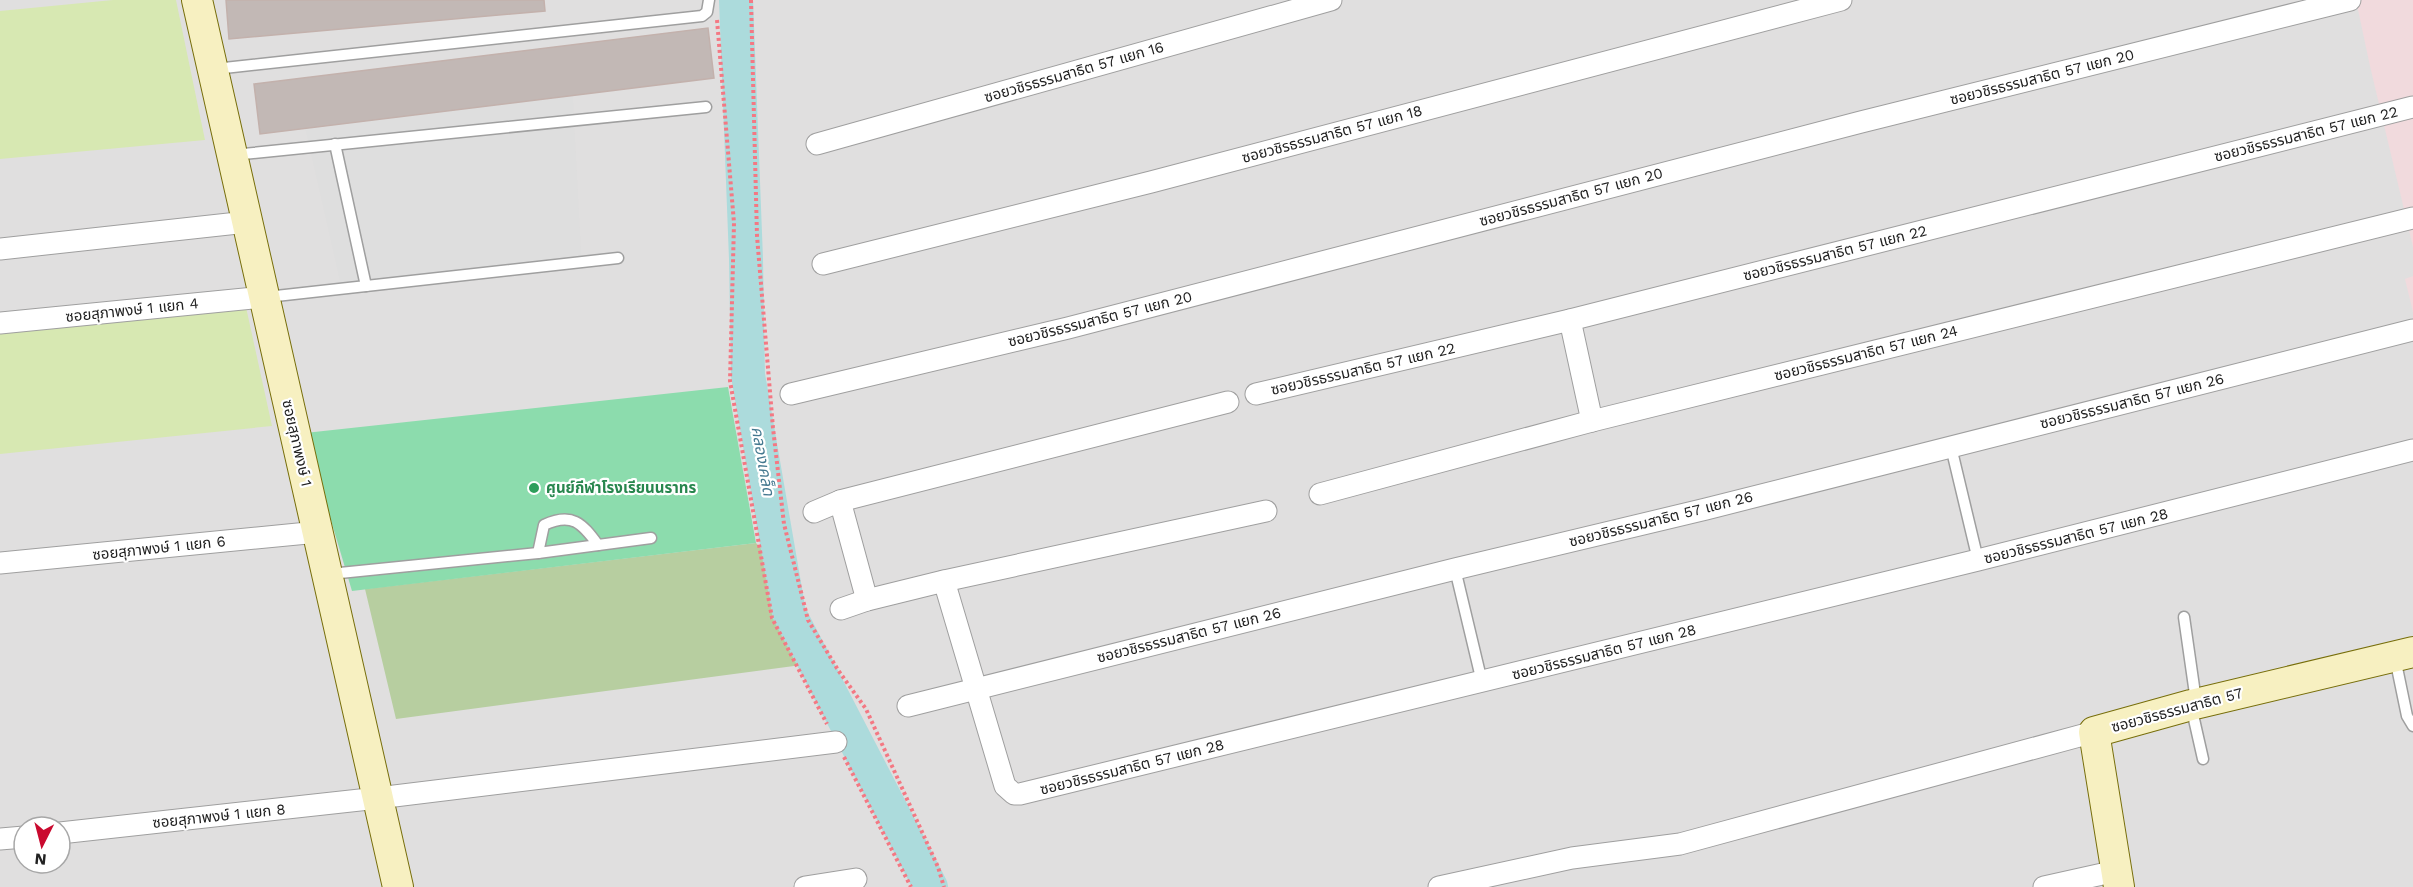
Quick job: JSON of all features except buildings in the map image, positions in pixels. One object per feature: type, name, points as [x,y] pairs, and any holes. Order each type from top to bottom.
[{"type":"street","name":"ซอยสุภาพงษ์ 1","points":[[197,0],[329,574],[398,887]]},
{"type":"street","name":"ซอยวชิรธรรมสาธิต 57 แยก 16","points":[[817,144],[1331,0]]},
{"type":"street","name":"ซอยวชิรธรรมสาธิต 57 แยก 18","points":[[823,264],[1151,182],[1841,0]]},
{"type":"street","name":"ซอยวชิรธรรมสาธิต 57 แยก 20","points":[[792,394],[1068,328],[1861,122],[2350,0]]},
{"type":"street","name":"ซอยวชิรธรรมสาธิต 57 แยก 22","points":[[1256,394],[1570,320],[2413,107]]},
{"type":"street","name":"ซอยวชิรธรรมสาธิต 57 แยก 24","points":[[1320,494],[1592,421],[2413,218]]},
{"type":"street","points":[[0,249],[248,222]]},
{"type":"street","name":"ซอยสุภาพงษ์ 1 แยก 4","points":[[0,323],[264,297]]},
{"type":"street","points":[[1570,320],[1592,421]]},
{"type":"street","name":"ซอยวชิรธรรมสาธิต 57 แยก 26","points":[[909,706],[2413,330]]},
{"type":"street","points":[[814,512],[840,501],[1228,402]]},
{"type":"street","name":"ซอยวชิรธรรมสาธิต 57 แยก 28","points":[[945,581],[1005,786],[1014,794],[1020,794],[1978,561],[2413,450]]},
{"type":"street","points":[[840,501],[867,600]]},
{"type":"street","points":[[841,609],[867,600],[945,581],[1266,511]]},
{"type":"street","name":"ซอยสุภาพงษ์ 1 แยก 6","points":[[0,563],[318,532]]},
{"type":"street","name":"ซอยวชิรธรรมสาธิต 57","points":[[2118,879],[2094,732],[2404,654]]},
{"type":"street","points":[[1439,887],[1572,858],[1680,844],[2094,732]]},
{"type":"street","name":"ซอยสุภาพงษ์ 1 แยก 8","points":[[72,832],[378,798],[836,742]]},
{"type":"street","points":[[805,887],[856,879]]},
{"type":"street","points":[[2044,887],[2118,879]]},
{"type":"lane","points":[[212,70],[702,16],[707,12],[709,0]]},
{"type":"lane","points":[[233,155],[706,107]]},
{"type":"lane","points":[[335,144],[366,286]]},
{"type":"lane","points":[[264,297],[618,258]]},
{"type":"lane","points":[[1951,447],[1978,561]]},
{"type":"lane","points":[[538,553],[544,525],[556,520],[575,521],[587,528],[598,545]]},
{"type":"lane","points":[[329,574],[538,553],[651,538]]},
{"type":"lane","points":[[1455,569],[1482,682]]},
{"type":"lane","points":[[2184,617],[2203,759]]},
{"type":"lane","points":[[2404,654],[2407,716],[2413,726]]},
{"type":"path","points":[[751,0],[757,236],[773,429],[784,524],[808,620],[838,670],[866,709],[945,887]]},
{"type":"path","points":[[717,16],[734,223],[730,381],[772,618],[911,887]]},
{"type":"shaded area","points":[[0,0],[2413,0],[2413,887],[0,887]]},
{"type":"shaded area","points":[[2356,0],[2413,0],[2413,247],[2370,66]]},
{"type":"shaded area","points":[[573,96],[582,266],[343,295],[305,128]]},
{"type":"shaded area","points":[[2413,276],[2413,312],[2405,279]]},
{"type":"green space","points":[[113,0],[176,0],[205,140],[0,159],[0,11]]},
{"type":"green space","points":[[246,307],[272,426],[0,454],[0,331]]},
{"type":"green space","name":"ศูนย์กีฬาโรงเรียนนราทร","points":[[728,387],[756,543],[352,591],[305,433]]},
{"type":"green space","points":[[756,543],[774,562],[784,617],[809,664],[396,719],[365,589]]},
{"type":"waterway","name":"คลองเคล็ด","points":[[736,0],[748,375],[789,613],[931,887]]},
{"type":"place","name":"ศูนย์กีฬาโรงเรียนนราทร","points":[[534,488]]}]
